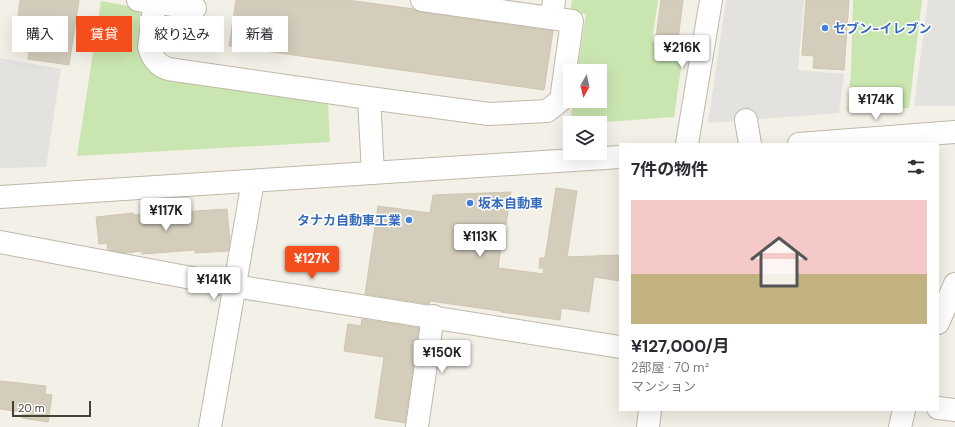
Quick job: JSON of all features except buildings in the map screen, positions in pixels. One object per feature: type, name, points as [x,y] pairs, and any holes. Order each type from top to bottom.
[{"type":"street","points":[[196,8],[149,1],[149,47],[155,61],[162,67],[369,98],[489,114],[547,112],[561,100],[572,21],[553,9],[422,0]]},
{"type":"street","points":[[687,143],[710,0]]},
{"type":"street","points":[[369,98],[373,173]]},
{"type":"street","points":[[746,120],[750,143]]},
{"type":"street","points":[[812,143],[955,132]]},
{"type":"street","points":[[0,196],[619,156]]},
{"type":"street","points":[[210,427],[253,180]]},
{"type":"street","points":[[0,242],[234,286],[433,316],[619,347]]},
{"type":"street","points":[[939,322],[955,284]]},
{"type":"street","points":[[417,427],[433,316]]},
{"type":"street","points":[[939,408],[955,410]]},
{"type":"street","points":[[648,427],[650,411]]},
{"type":"street","points":[[900,427],[904,411]]},
{"type":"green space","points":[[572,0],[658,0],[652,42],[684,47],[674,117],[607,122],[607,116],[571,116],[572,108],[607,108],[607,64],[578,64],[586,14],[570,12]]},
{"type":"green space","points":[[853,0],[922,0],[909,108],[847,111],[851,72]]},
{"type":"green space","points":[[101,1],[134,7],[141,14],[139,44],[143,60],[154,74],[164,80],[328,103],[330,142],[77,156],[93,52],[132,52],[132,16],[99,16]]},
{"type":"shaded area","points":[[726,0],[804,0],[798,70],[844,74],[839,113],[708,123]]},
{"type":"shaded area","points":[[928,0],[955,0],[955,106],[914,106]]},
{"type":"shaded area","points":[[0,58],[61,69],[46,167],[0,168]]},
{"type":"place","name":"セブン-イレブン","points":[[825,28]]},
{"type":"place","name":"坂本自動車","points":[[470,203]]},
{"type":"place","name":"タナカ自動車工業","points":[[409,220]]}]
